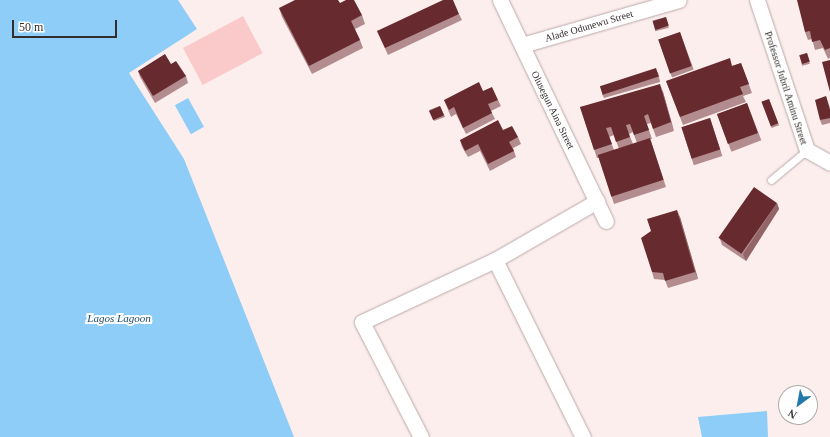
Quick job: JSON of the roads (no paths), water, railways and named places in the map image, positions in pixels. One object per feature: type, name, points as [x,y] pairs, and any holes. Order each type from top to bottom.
[{"type":"street","name":"Olusegun Aina Street","points":[[500,0],[606,221]]},
{"type":"street","name":"Alade Odunewu Street","points":[[522,45],[679,0]]},
{"type":"street","name":"Professor Jubril Aminu Street","points":[[757,0],[807,150],[830,163]]},
{"type":"street","points":[[421,437],[362,322],[495,260],[597,201]]},
{"type":"street","points":[[495,260],[583,437]]},
{"type":"lane","points":[[771,180],[807,150]]},
{"type":"water","name":"Lagos Lagoon","points":[[0,0],[178,0],[197,29],[129,73],[184,159],[294,437],[0,437]]},
{"type":"water","points":[[188,98],[204,127],[191,134],[175,105]]},
{"type":"water","points":[[767,411],[768,437],[702,437],[698,417]]}]
